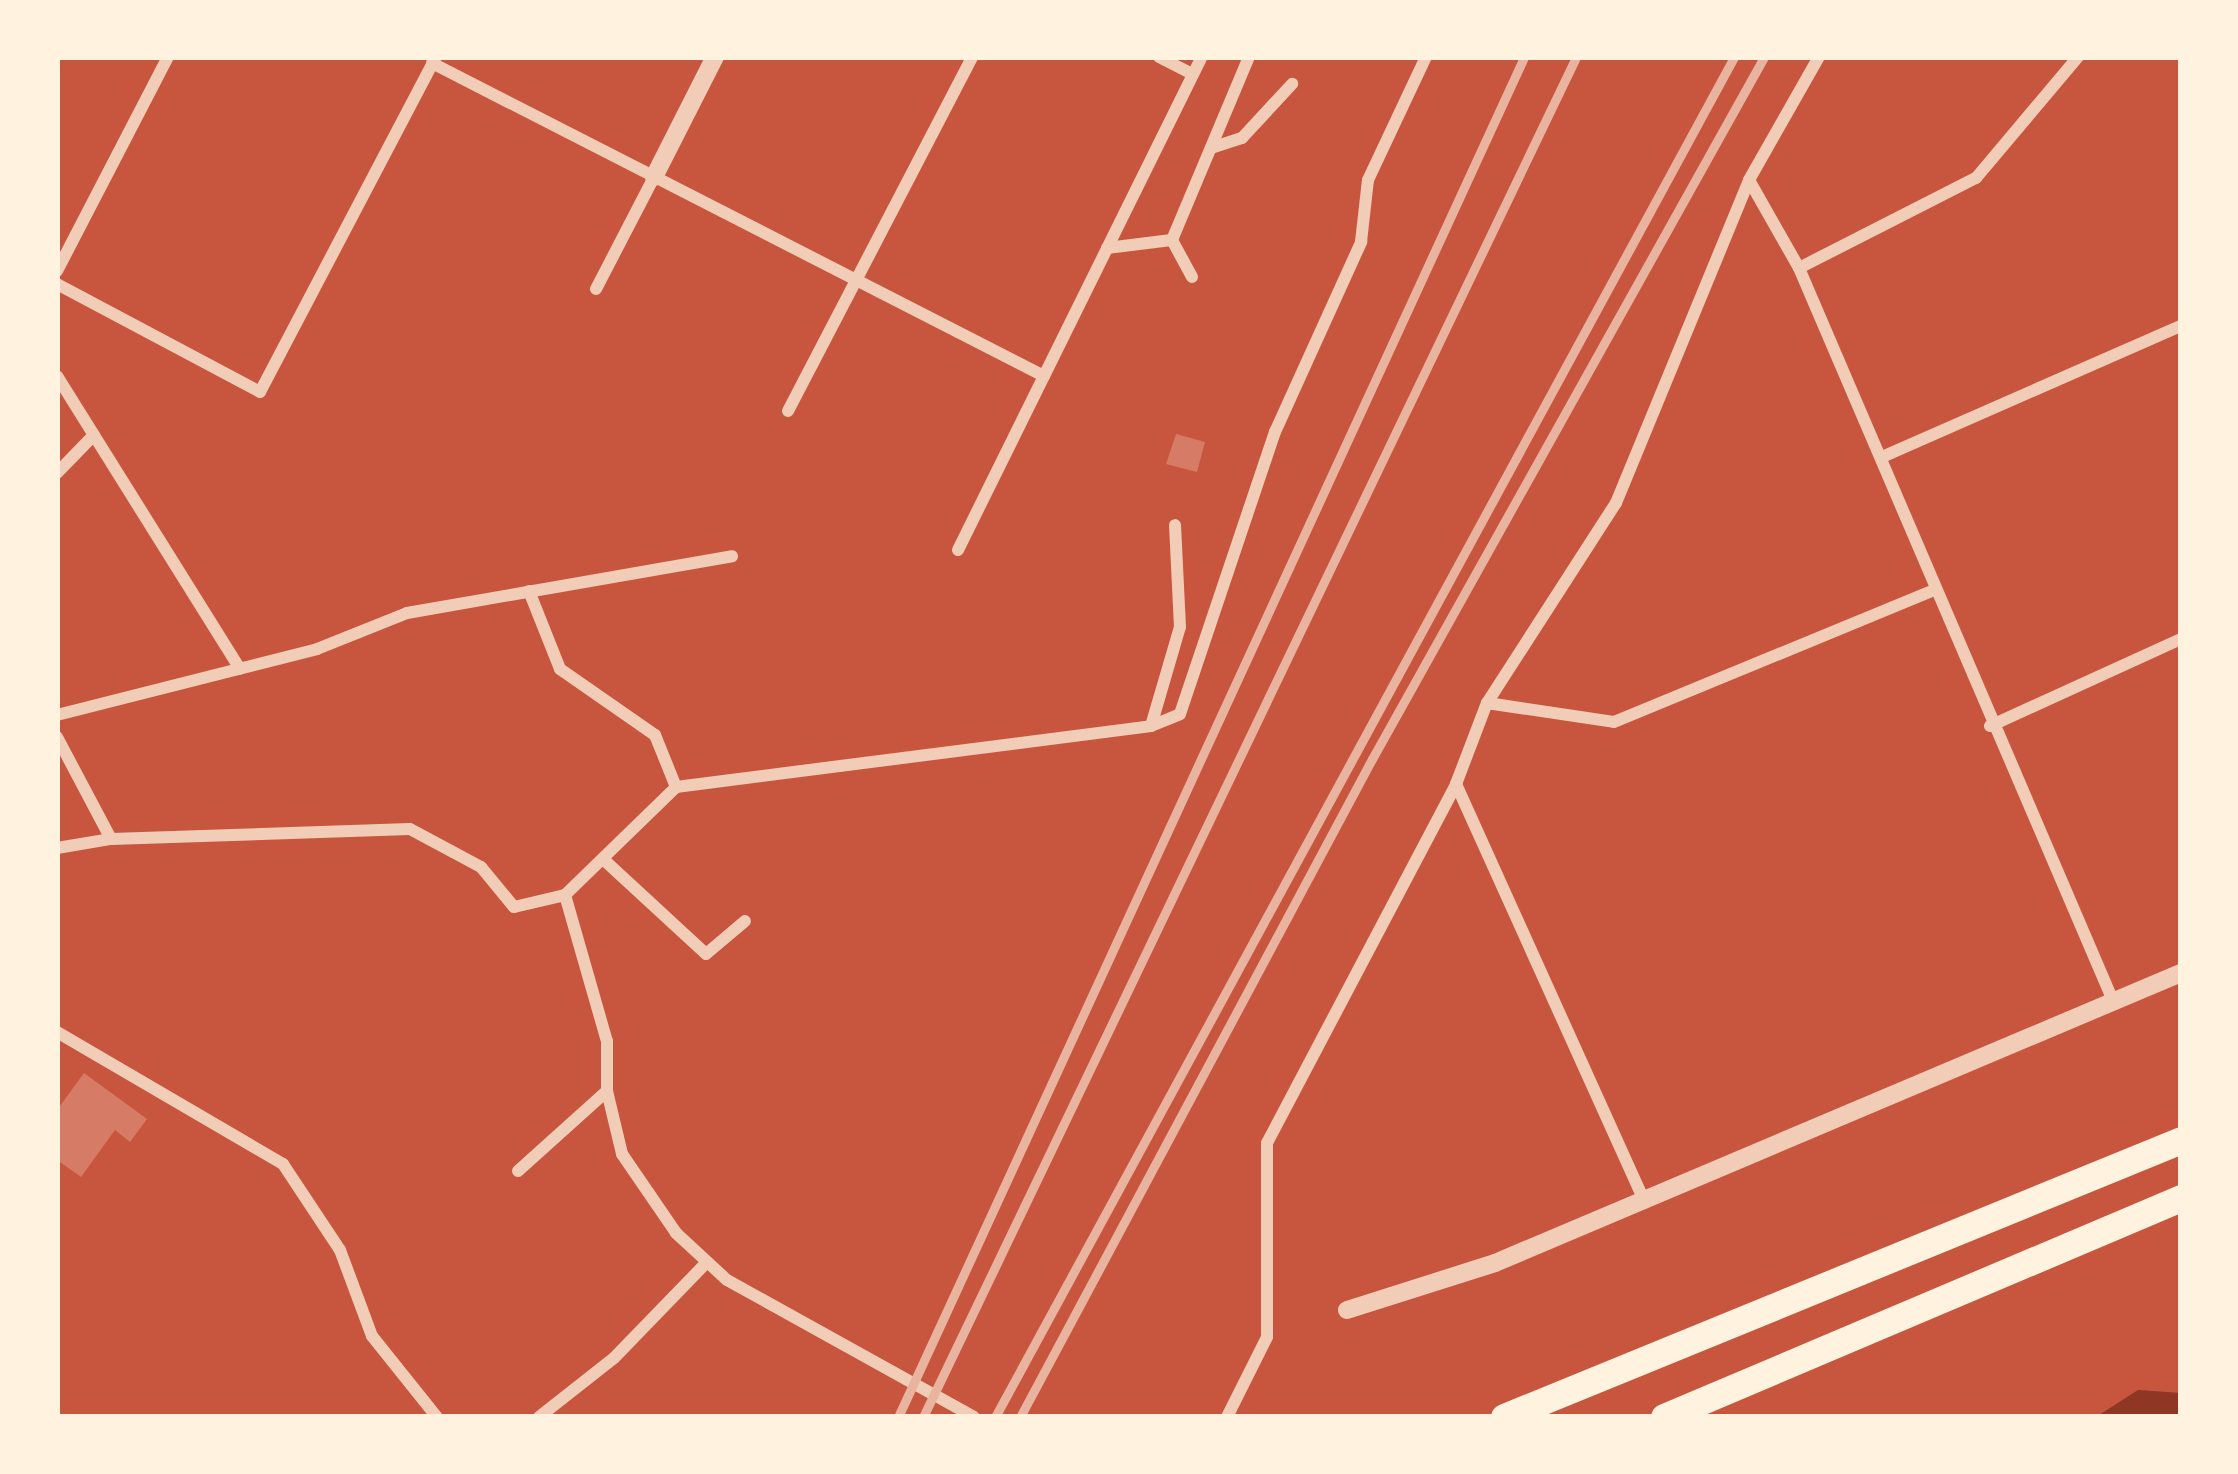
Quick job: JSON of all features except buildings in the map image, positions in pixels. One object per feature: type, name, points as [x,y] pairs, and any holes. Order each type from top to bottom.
[{"type":"highway","points":[[1504,1417],[2181,1140]]},
{"type":"highway","points":[[1664,1417],[2181,1198]]},
{"type":"street","points":[[57,271],[168,57]]},
{"type":"street","points":[[596,289],[715,57]]},
{"type":"street","points":[[788,411],[972,57]]},
{"type":"street","points":[[1159,57],[1193,74]]},
{"type":"street","points":[[958,550],[1202,57]]},
{"type":"street","points":[[1172,240],[1249,57]]},
{"type":"street","points":[[57,848],[111,838],[410,829],[481,867],[514,907],[565,895],[676,787],[1151,725],[1180,714],[1275,432],[1361,242],[1368,180],[1426,57]]},
{"type":"street","points":[[1227,1417],[1267,1337],[1267,1143],[1456,784],[1487,703],[1616,503],[1749,180],[1819,57]]},
{"type":"street","points":[[1799,268],[1976,178],[2078,57]]},
{"type":"street","points":[[57,284],[260,392],[434,60],[1044,376]]},
{"type":"street","points":[[1211,148],[1242,138],[1266,104],[1292,84]]},
{"type":"street","points":[[1749,180],[1799,268],[1882,457],[1990,726],[2114,1003]]},
{"type":"street","points":[[1107,248],[1172,240]]},
{"type":"street","points":[[1172,240],[1192,277]]},
{"type":"street","points":[[1882,457],[2181,326]]},
{"type":"street","points":[[57,376],[240,669]]},
{"type":"street","points":[[57,473],[94,435]]},
{"type":"street","points":[[1151,725],[1180,626],[1175,525]]},
{"type":"street","points":[[57,715],[317,649],[406,613],[732,556]]},
{"type":"street","points":[[1487,703],[1614,722],[1935,590]]},
{"type":"street","points":[[529,592],[560,669],[655,736],[676,787]]},
{"type":"street","points":[[1990,726],[2181,639]]},
{"type":"street","points":[[57,737],[111,838]]},
{"type":"street","points":[[1456,784],[1645,1202]]},
{"type":"street","points":[[603,859],[706,954],[745,921]]},
{"type":"street","points":[[565,895],[607,1041],[608,1091],[622,1154],[706,1263],[974,1417]]},
{"type":"street","points":[[1347,1310],[1495,1263],[2181,973]]},
{"type":"street","points":[[57,1032],[283,1164],[340,1250],[372,1336],[437,1417]]},
{"type":"street","points":[[518,1171],[608,1091]]},
{"type":"street","points":[[539,1417],[614,1358],[706,1263]]},
{"type":"shaded area","points":[[2138,1390],[2181,1393],[2181,1417],[2096,1417]]},
{"type":"railway","points":[[898,1417],[1524,57]]},
{"type":"railway","points":[[923,1417],[1576,57]]},
{"type":"railway","points":[[995,1417],[1734,57]]},
{"type":"railway","points":[[1020,1417],[1372,759],[1764,57]]}]
